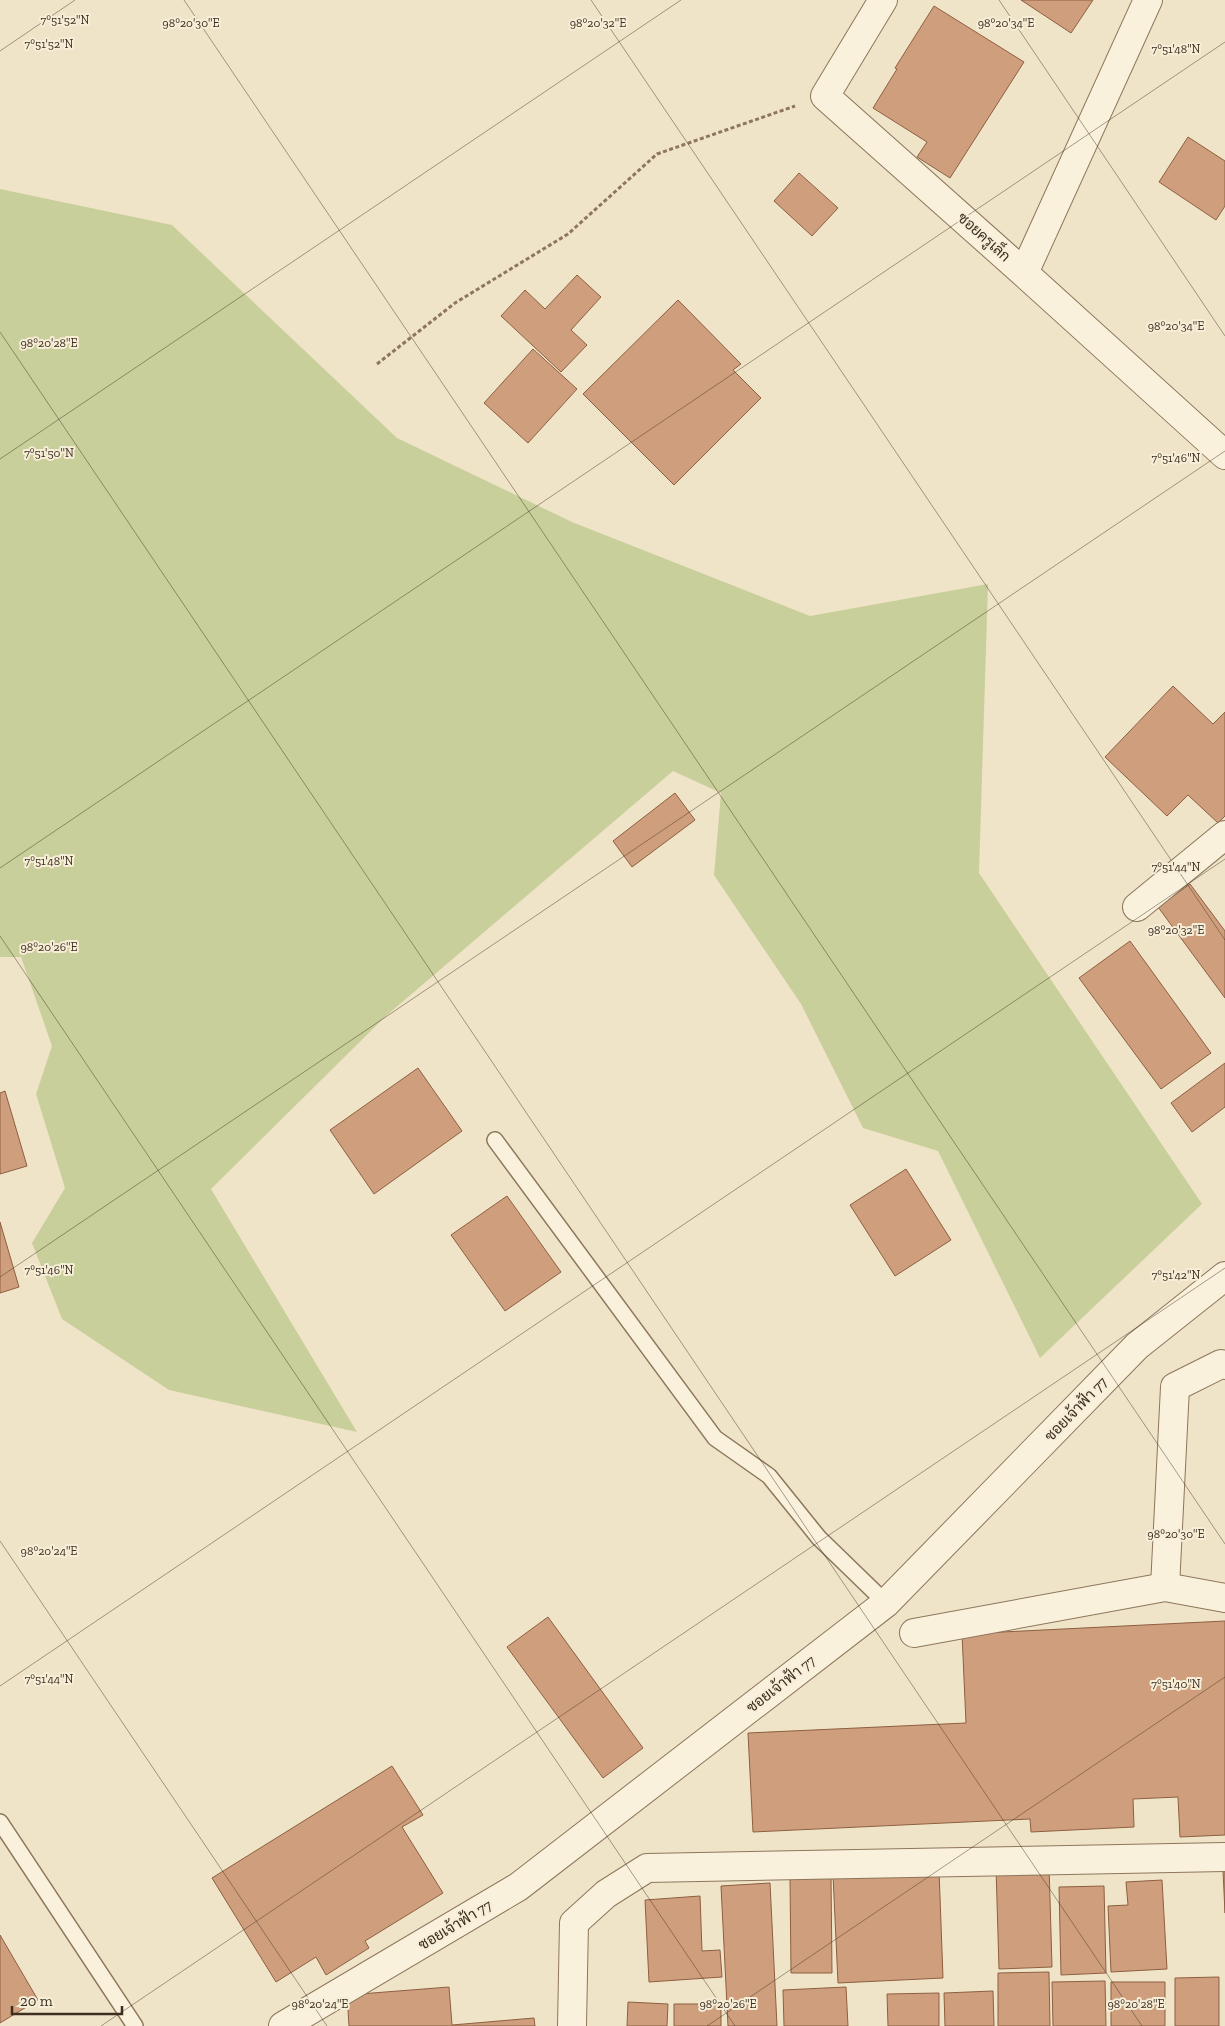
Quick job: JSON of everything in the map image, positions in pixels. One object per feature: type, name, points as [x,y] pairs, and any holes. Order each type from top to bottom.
[{"type":"street","points":[[825,96],[883,0]]},
{"type":"street","points":[[1024,273],[1148,0]]},
{"type":"street","name":"ซอยครูเล็ก","points":[[825,96],[1225,455]]},
{"type":"street","points":[[1137,907],[1225,836]]},
{"type":"street","name":"ซอยเจ้าฟ้า 77","points":[[283,2026],[518,1887],[886,1603],[1137,1346],[1225,1276]]},
{"type":"street","points":[[1165,1587],[1176,1386],[1221,1364],[1225,1365]]},
{"type":"street","points":[[914,1633],[1165,1587],[1225,1598]]},
{"type":"street","points":[[572,2026],[574,1923],[606,1894],[646,1868],[1225,1857]]},
{"type":"lane","points":[[495,1140],[715,1438],[769,1476],[819,1538],[886,1603]]},
{"type":"lane","points":[[0,1822],[135,2026]]},
{"type":"path","points":[[377,364],[454,304],[568,234],[658,154],[825,96]]},
{"type":"green space","points":[[0,189],[172,225],[397,438],[572,522],[810,616],[988,584],[979,873],[1202,1204],[1040,1358],[938,1151],[863,1128],[801,1004],[714,875],[721,793],[673,771],[387,1015],[211,1189],[357,1432],[169,1390],[62,1319],[32,1243],[65,1188],[36,1094],[52,1046],[21,957],[0,957]]},
{"type":"building","points":[[1021,0],[1093,0],[1071,33]]},
{"type":"building","points":[[934,6],[1024,62],[950,178],[917,157],[927,142],[873,108],[897,69],[895,68]]},
{"type":"building","points":[[1188,137],[1225,161],[1225,206],[1216,220],[1159,182]]},
{"type":"building","points":[[799,173],[838,208],[812,236],[774,201]]},
{"type":"building","points":[[577,275],[601,297],[571,330],[587,345],[561,372],[501,316],[525,290],[545,309]]},
{"type":"building","points":[[678,300],[741,364],[733,370],[761,398],[674,485],[583,394]]},
{"type":"building","points":[[533,349],[577,389],[528,443],[484,403]]},
{"type":"building","points":[[1173,686],[1213,724],[1225,712],[1225,816],[1218,823],[1188,795],[1167,816],[1105,757]]},
{"type":"building","points":[[675,793],[695,820],[632,867],[613,841]]},
{"type":"building","points":[[1190,884],[1225,931],[1225,998],[1158,907]]},
{"type":"building","points":[[1130,941],[1211,1053],[1161,1089],[1079,978]]},
{"type":"building","points":[[1225,1063],[1225,1107],[1192,1132],[1171,1103]]},
{"type":"building","points":[[418,1068],[462,1131],[374,1194],[330,1130]]},
{"type":"building","points":[[5,1091],[27,1166],[0,1174],[0,1093]]},
{"type":"building","points":[[906,1169],[951,1240],[895,1276],[850,1205]]},
{"type":"building","points":[[507,1196],[561,1272],[505,1311],[451,1235]]},
{"type":"building","points":[[0,1222],[19,1287],[0,1293]]},
{"type":"building","points":[[548,1617],[643,1748],[603,1778],[507,1647]]},
{"type":"building","points":[[1225,1621],[1225,1835],[1180,1837],[1178,1797],[1133,1799],[1134,1827],[1031,1832],[1030,1819],[753,1832],[748,1733],[966,1723],[962,1634]]},
{"type":"building","points":[[392,1766],[423,1815],[402,1827],[443,1893],[365,1941],[369,1948],[326,1975],[316,1957],[276,1982],[212,1878]]},
{"type":"building","points":[[1049,1865],[1052,1967],[999,1969],[996,1867]]},
{"type":"building","points":[[939,1870],[943,1978],[838,1983],[833,1875]]},
{"type":"building","points":[[1223,1871],[1225,1871],[1225,1913]]},
{"type":"building","points":[[831,1876],[832,1973],[791,1973],[790,1877]]},
{"type":"building","points":[[1162,1880],[1167,1969],[1111,1972],[1108,1906],[1128,1905],[1126,1882]]},
{"type":"building","points":[[770,1883],[777,2026],[728,2026],[721,1886]]},
{"type":"building","points":[[1104,1886],[1106,1973],[1061,1975],[1059,1887]]},
{"type":"building","points":[[700,1896],[702,1951],[720,1950],[722,1977],[649,1982],[645,1900]]},
{"type":"building","points":[[0,1935],[38,2000],[0,2023]]},
{"type":"building","points":[[1049,1972],[1050,2026],[998,2026],[998,1973]]},
{"type":"building","points":[[1219,1977],[1219,2026],[1175,2026],[1175,1978]]},
{"type":"building","points":[[1105,1981],[1106,2026],[1053,2026],[1052,1982]]},
{"type":"building","points":[[1111,1982],[1165,1982],[1165,2026],[1111,2026]]},
{"type":"building","points":[[449,1987],[452,2025],[534,2018],[535,2026],[349,2026],[347,1995]]},
{"type":"building","points":[[846,1987],[848,2026],[784,2026],[783,1990]]},
{"type":"building","points":[[993,1991],[994,2026],[945,2026],[944,1993]]},
{"type":"building","points":[[939,1993],[939,2026],[888,2026],[887,1994]]},
{"type":"building","points":[[628,2002],[668,2004],[667,2026],[627,2026]]},
{"type":"building","points":[[674,2004],[721,2004],[721,2026],[674,2026]]}]
